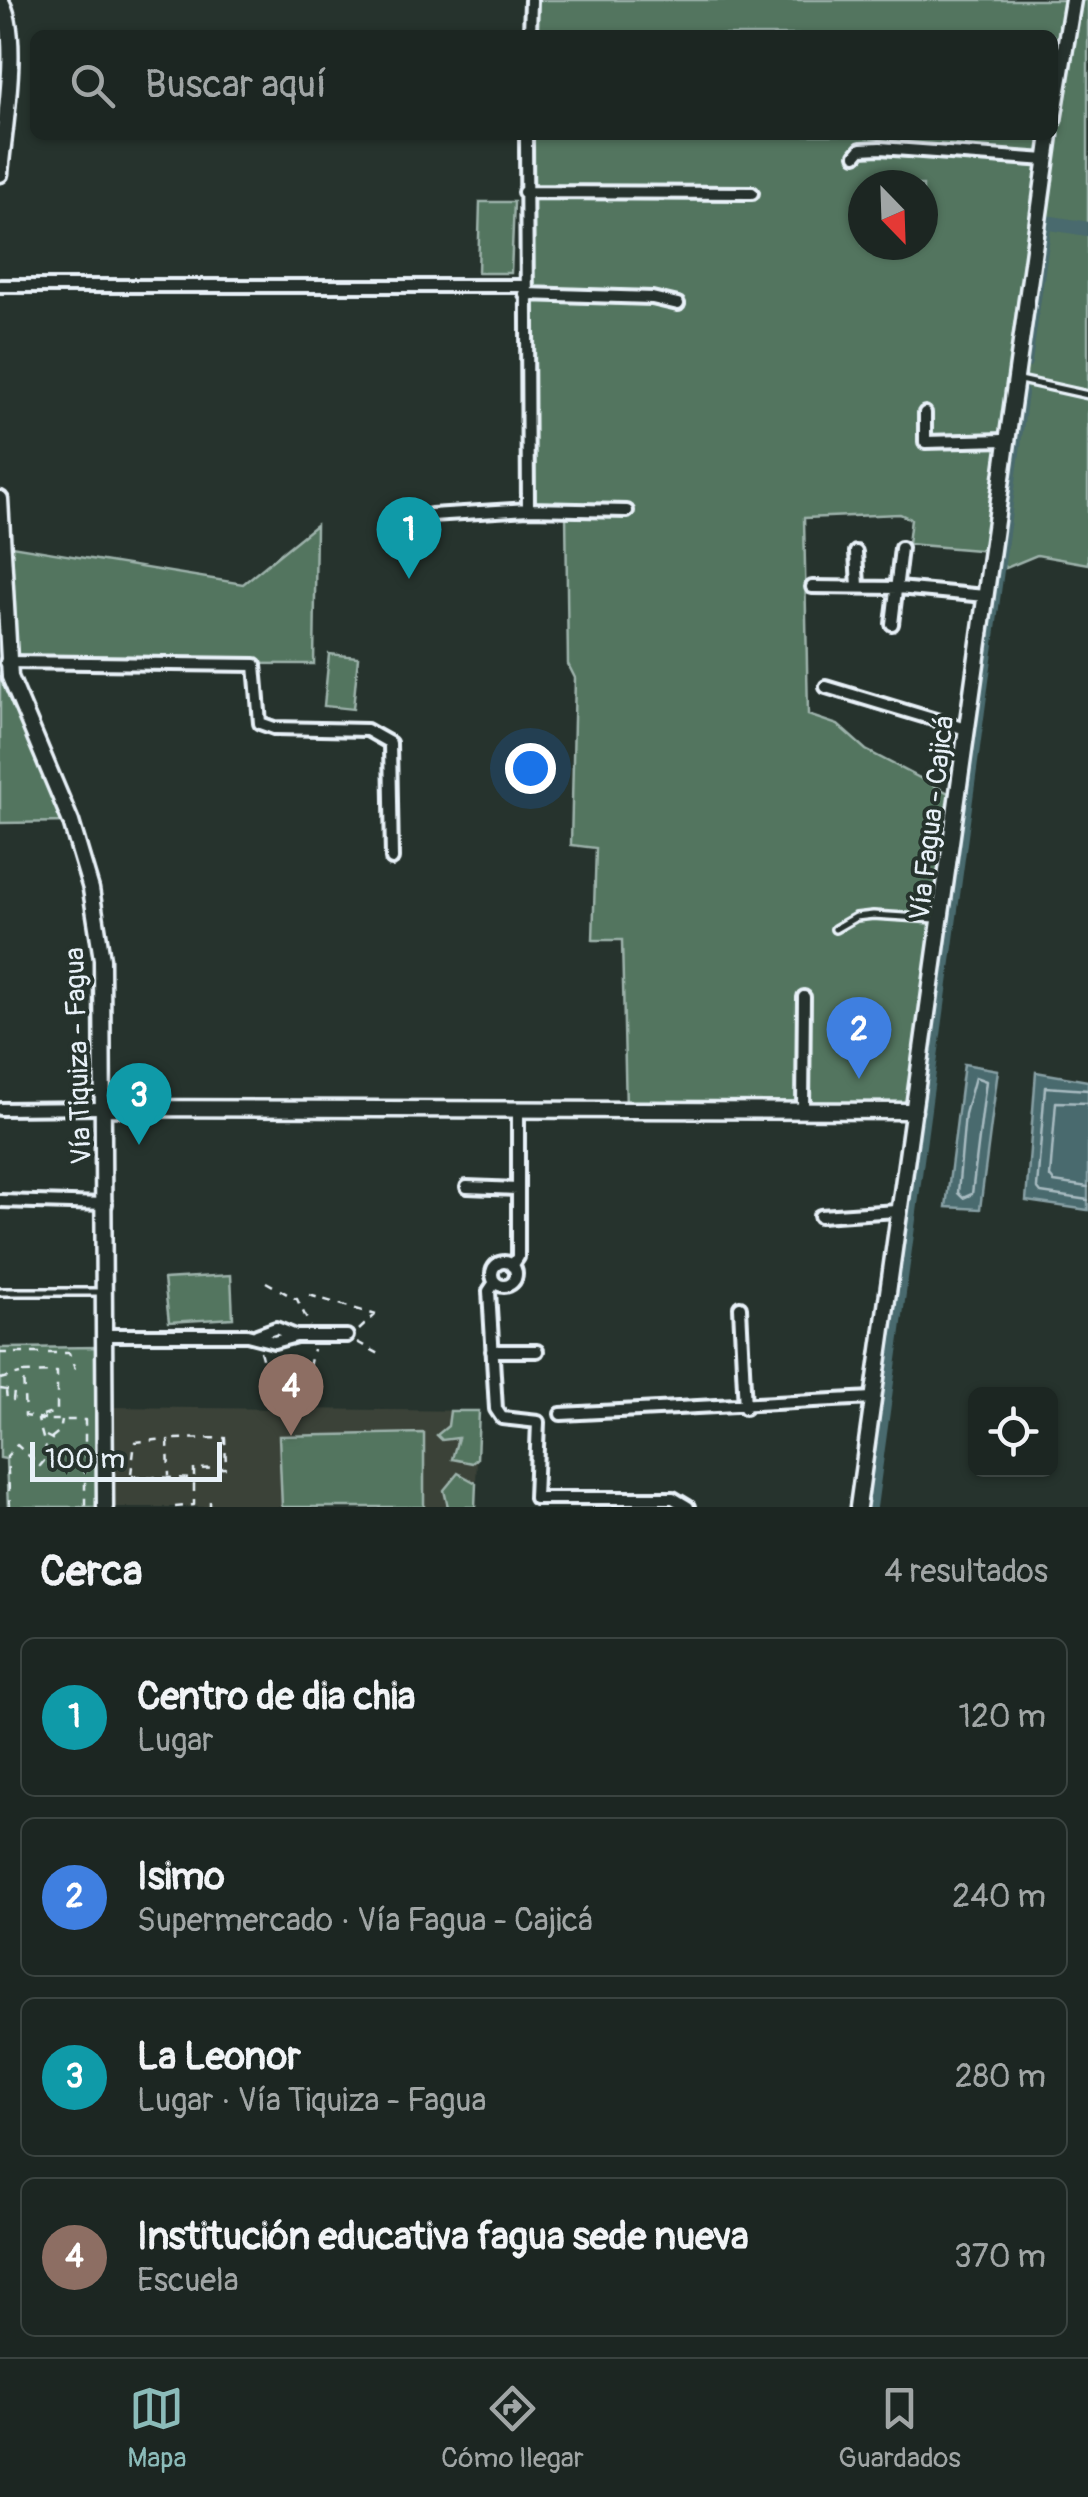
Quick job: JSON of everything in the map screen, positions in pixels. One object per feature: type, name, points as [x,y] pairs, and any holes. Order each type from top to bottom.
[{"type":"street","points":[[0,0],[9,20],[0,174]]},
{"type":"street","points":[[530,30],[531,0]]},
{"type":"street","points":[[1058,90],[1073,0]]},
{"type":"street","points":[[526,140],[528,509]]},
{"type":"street","name":"Vía Fagua - Cajicá","points":[[858,1507],[898,1211],[944,920],[966,729],[1049,140]]},
{"type":"street","points":[[856,155],[861,149],[880,148],[1046,160]]},
{"type":"street","points":[[524,192],[752,194]]},
{"type":"street","points":[[0,286],[525,290],[652,298],[678,304]]},
{"type":"street","points":[[925,413],[924,442],[1006,440]]},
{"type":"street","name":"Vía Tiquiza - Fagua","points":[[0,500],[6,662],[71,822],[91,889],[103,977],[105,1507]]},
{"type":"street","points":[[432,515],[528,509],[627,512]]},
{"type":"street","points":[[892,624],[902,548]]},
{"type":"street","points":[[856,552],[858,586]]},
{"type":"street","points":[[812,586],[985,596]]},
{"type":"street","points":[[6,662],[254,664],[258,716],[266,726],[367,730],[390,743],[392,859]]},
{"type":"street","points":[[826,687],[966,729]]},
{"type":"street","points":[[803,1110],[804,997]]},
{"type":"street","points":[[0,1109],[914,1111]]},
{"type":"street","points":[[518,1110],[518,1257],[512,1266],[513,1281],[506,1285],[495,1282],[489,1291],[498,1415],[538,1422],[535,1498],[615,1503],[672,1498],[688,1507]]},
{"type":"street","points":[[467,1187],[518,1189]]},
{"type":"street","points":[[0,1201],[106,1204]]},
{"type":"street","points":[[820,1216],[898,1211]]},
{"type":"street","points":[[740,1307],[745,1408]]},
{"type":"street","points":[[106,1335],[257,1335],[274,1342],[296,1336],[347,1336]]},
{"type":"street","points":[[492,1351],[537,1352]]},
{"type":"street","points":[[561,1414],[745,1408],[873,1398]]},
{"type":"lane","points":[[1018,379],[1088,395]]},
{"type":"lane","points":[[835,930],[856,917],[873,914],[944,920]]},
{"type":"lane","points":[[0,1292],[105,1292]]},
{"type":"path","points":[[266,1282],[296,1298],[312,1336],[310,1367]]},
{"type":"path","points":[[309,1295],[376,1314],[350,1338],[382,1356]]},
{"type":"path","points":[[257,1335],[267,1378]]},
{"type":"path","points":[[0,1354],[69,1353],[75,1369]]},
{"type":"path","points":[[0,1379],[57,1372],[57,1411],[38,1424],[44,1436],[51,1438]]},
{"type":"path","points":[[22,1374],[25,1416],[84,1420],[85,1507]]},
{"type":"path","points":[[10,1507],[8,1456],[17,1445],[40,1466],[62,1420]]},
{"type":"path","points":[[44,1436],[41,1441],[47,1447]]},
{"type":"path","points":[[169,1476],[131,1475],[135,1442],[225,1438],[226,1468],[194,1469],[195,1506],[175,1507]]},
{"type":"path","points":[[168,1439],[169,1480],[194,1479]]},
{"type":"path","points":[[0,1456],[8,1456]]},
{"type":"path","points":[[210,1501],[210,1507]]},
{"type":"shaded area","points":[[104,1407],[479,1411],[475,1507],[105,1507]]},
{"type":"green space","points":[[531,0],[1088,0],[1088,564],[1037,555],[1006,568],[990,551],[908,544],[911,519],[900,514],[804,518],[808,715],[838,725],[866,750],[958,798],[914,1111],[626,1110],[622,940],[593,940],[596,848],[571,845],[575,678],[568,664],[566,511],[528,509],[526,140],[1058,140],[1058,30],[530,30]]},
{"type":"green space","points":[[480,202],[514,202],[511,273],[478,273]]},
{"type":"green space","points":[[0,499],[5,545],[243,584],[316,525],[314,664],[7,663],[71,822],[0,823]]},
{"type":"green space","points":[[329,654],[358,657],[353,709],[324,706]]},
{"type":"green space","points":[[231,1275],[233,1318],[169,1322],[164,1279]]},
{"type":"green space","points":[[106,1347],[106,1507],[8,1507],[6,1459],[0,1458],[0,1348]]},
{"type":"green space","points":[[450,1411],[479,1411],[477,1459],[472,1463],[452,1459],[458,1438],[442,1440],[437,1435],[448,1426]]},
{"type":"green space","points":[[424,1433],[424,1507],[282,1507],[279,1436]]},
{"type":"green space","points":[[458,1473],[476,1483],[475,1507],[448,1507],[444,1490]]},
{"type":"water","points":[[964,1064],[998,1070],[980,1209],[946,1207]]},
{"type":"water","points":[[1036,1072],[1088,1081],[1088,1210],[1026,1201]]},
{"type":"waterway","points":[[1025,362],[1045,222],[1088,229]]},
{"type":"waterway","points":[[870,1507],[1021,393]]},
{"type":"place","name":"Centro de dia chia","points":[[409,579]]},
{"type":"place","name":"Isimo","points":[[859,1079]]},
{"type":"place","name":"La Leonor","points":[[139,1145]]},
{"type":"place","name":"Institución educativa fagua sede nueva","points":[[291,1436]]}]
